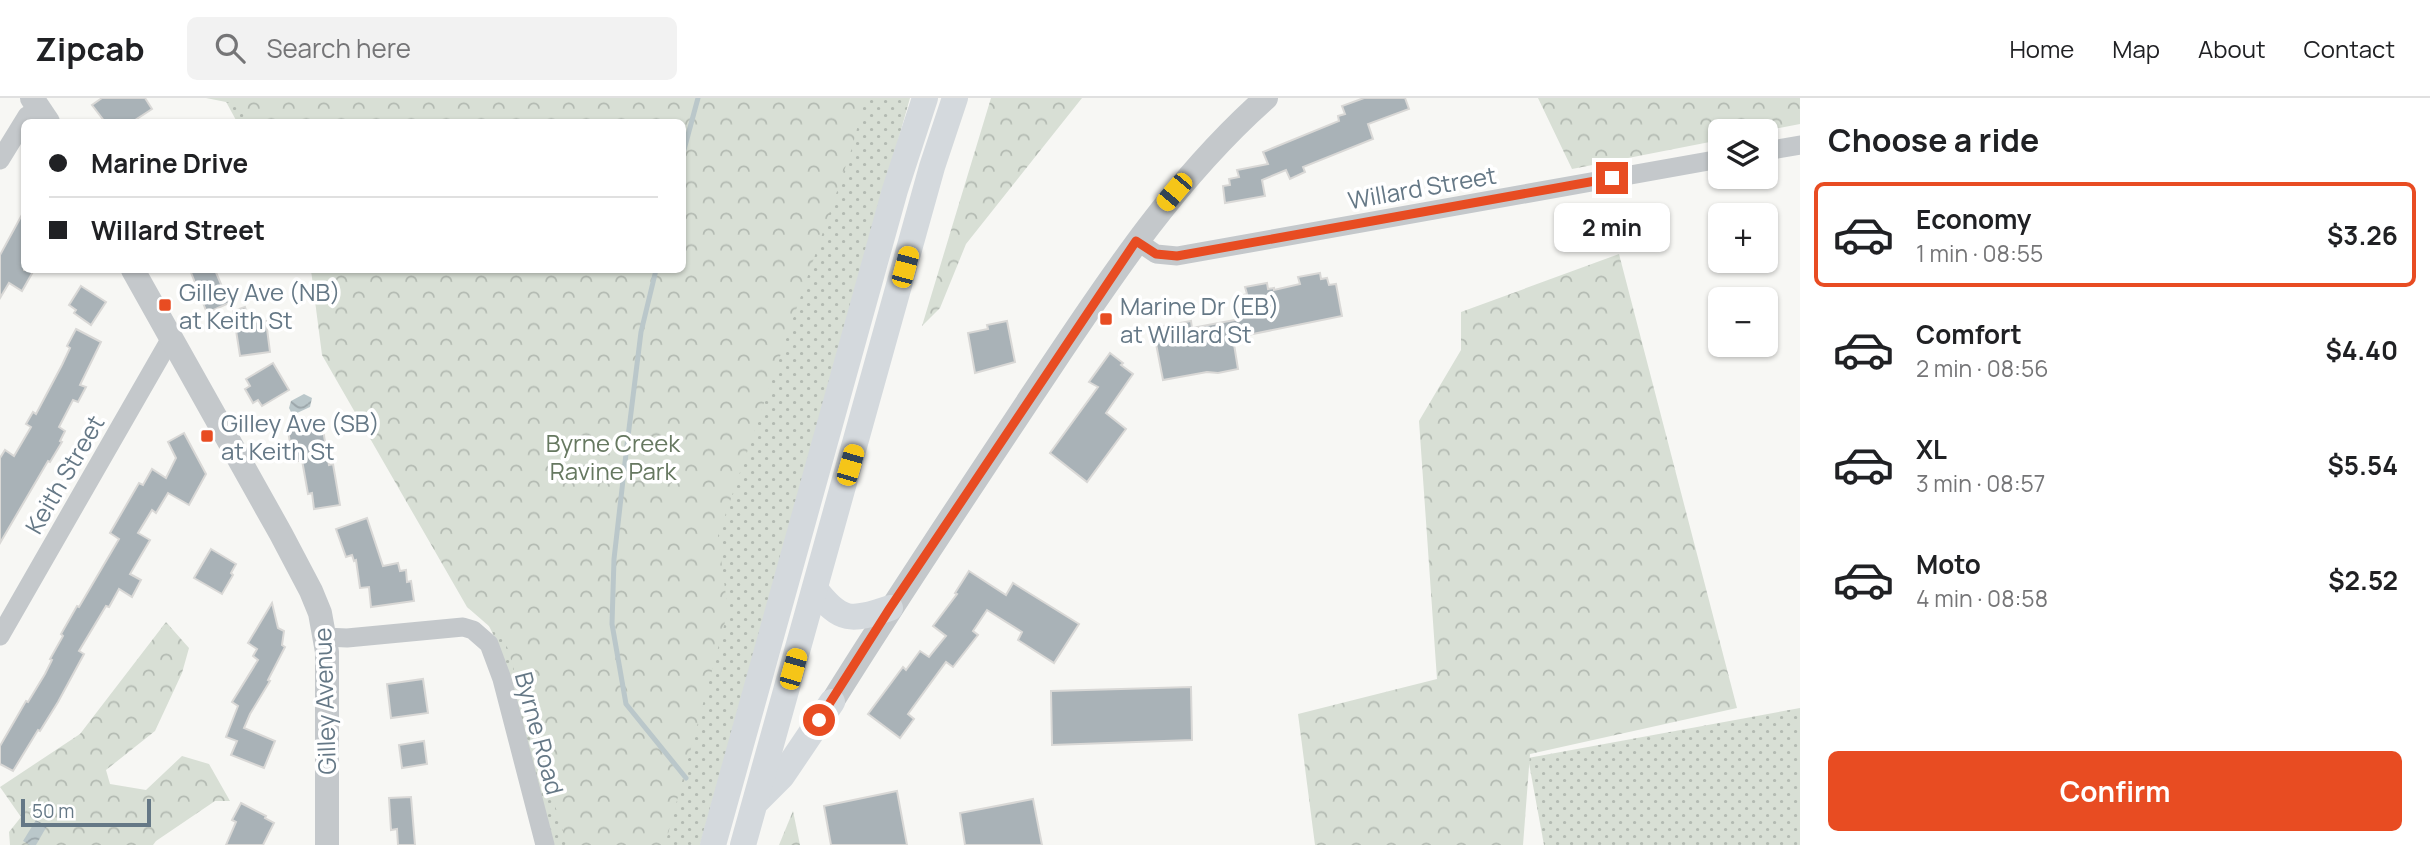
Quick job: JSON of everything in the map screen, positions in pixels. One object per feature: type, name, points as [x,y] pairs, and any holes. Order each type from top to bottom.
[{"type":"main road","points":[[713,845],[895,190],[925,98]]},
{"type":"main road","points":[[743,845],[932,167],[955,98]]},
{"type":"main road","points":[[815,589],[828,606],[848,617],[863,617],[890,608]]},
{"type":"main road","points":[[755,804],[782,776],[832,702]]},
{"type":"street","points":[[832,702],[890,608],[1136,241],[1196,167],[1266,98]]},
{"type":"street","points":[[25,119],[40,110]]},
{"type":"street","points":[[0,160],[21,126]]},
{"type":"street","points":[[1778,149],[1800,145]]},
{"type":"street","name":"Willard Street","points":[[1136,241],[1156,254],[1177,256],[1708,161]]},
{"type":"street","name":"Gilley Avenue","points":[[135,273],[311,591],[320,613],[326,637],[327,845]]},
{"type":"street","name":"Keith Street","points":[[0,636],[171,338]]},
{"type":"street","name":"Byrne Road","points":[[326,637],[347,638],[463,627],[483,637],[489,644],[502,679],[545,845]]},
{"type":"green space","name":"Byrne Creek Ravine Park","points":[[206,98],[865,98],[852,148],[718,536],[728,611],[665,845],[567,845],[505,640],[467,607],[322,355],[311,273],[686,273],[686,119],[250,119],[241,105]]},
{"type":"green space","name":"Byrne Creek Ravine Park","points":[[224,98],[910,98],[700,845],[550,845],[495,638],[312,273],[686,273],[686,119],[235,119]]},
{"type":"green space","points":[[991,98],[1082,98],[966,244],[940,308],[922,326]]},
{"type":"green space","points":[[1538,98],[1800,98],[1800,124],[1778,128],[1778,119],[1708,119],[1708,142],[1572,169]]},
{"type":"green space","points":[[1619,254],[1737,708],[1530,754],[1523,845],[1315,845],[1298,714],[1437,679],[1419,421],[1461,350],[1461,312]]},
{"type":"green space","points":[[166,622],[189,648],[182,673],[155,731],[106,770],[110,784],[146,790],[182,756],[209,764],[230,801],[215,801],[153,845],[10,845],[9,832],[21,817],[0,787],[80,734]]},
{"type":"green space","points":[[1800,708],[1800,845],[1544,845],[1528,758]]},
{"type":"green space","points":[[793,811],[800,845],[779,845]]},
{"type":"water","points":[[304,394],[312,398],[310,407],[297,413],[291,412],[291,401]]},
{"type":"water","points":[[36,820],[47,826],[36,845],[30,845],[23,841]]},
{"type":"building","points":[[102,98],[145,98],[152,109],[137,119],[103,119],[92,105]]},
{"type":"building","points":[[1364,98],[1405,98],[1409,109],[1368,124],[1373,139],[1303,167],[1305,172],[1290,179],[1286,170],[1262,180],[1265,196],[1225,203],[1223,186],[1230,185],[1229,179],[1239,177],[1237,170],[1268,164],[1263,152],[1339,121],[1338,116],[1345,114],[1342,106]]},
{"type":"building","points":[[21,216],[21,273],[32,273],[22,291],[9,283],[0,298],[0,255]]},
{"type":"building","points":[[191,273],[216,273],[229,303],[207,313]]},
{"type":"building","points":[[1320,273],[1321,279],[1327,278],[1329,285],[1336,284],[1342,316],[1233,338],[1238,369],[1163,380],[1153,328],[1191,321],[1192,328],[1240,319],[1237,303],[1241,303],[1240,296],[1247,294],[1245,287],[1267,283],[1268,289],[1274,290],[1300,284],[1298,277]]},
{"type":"building","points":[[81,286],[106,302],[91,325],[74,313],[76,310],[69,305]]},
{"type":"building","points":[[245,307],[250,323],[266,321],[270,352],[240,356],[233,311]]},
{"type":"building","points":[[1007,321],[1015,362],[975,373],[968,333]]},
{"type":"building","points":[[76,329],[101,342],[80,385],[86,387],[78,402],[73,400],[59,427],[65,431],[60,441],[62,442],[0,543],[0,458],[5,450],[14,456],[31,427],[26,424],[33,412],[36,414],[62,365],[70,348],[67,346]]},
{"type":"building","points":[[1110,353],[1133,374],[1106,413],[1126,429],[1087,482],[1050,453],[1098,387],[1089,382]]},
{"type":"building","points":[[273,363],[289,390],[262,406],[258,400],[253,403],[245,389],[250,386],[246,379]]},
{"type":"building","points":[[321,418],[329,465],[333,464],[340,505],[314,509],[312,493],[308,494],[302,460],[293,462],[287,424]]},
{"type":"building","points":[[184,433],[206,474],[189,505],[168,493],[156,513],[152,510],[138,533],[150,540],[130,574],[141,580],[132,597],[119,589],[109,607],[106,606],[79,651],[84,654],[58,702],[13,771],[0,764],[0,746],[45,674],[63,636],[61,634],[119,539],[110,533],[139,483],[143,485],[152,469],[166,478],[176,458],[168,442]]},
{"type":"building","points":[[367,518],[383,566],[398,563],[400,571],[406,570],[414,601],[371,607],[369,587],[360,588],[356,560],[354,561],[352,555],[346,557],[336,529]]},
{"type":"building","points":[[211,549],[236,564],[222,594],[194,578]]},
{"type":"building","points":[[969,571],[1006,595],[1013,583],[1079,624],[1054,663],[1018,640],[1022,632],[987,610],[973,631],[978,635],[953,667],[946,662],[908,714],[914,719],[900,738],[868,714],[903,667],[906,670],[920,651],[929,657],[946,636],[933,626],[957,594],[955,593]]},
{"type":"building","points":[[272,603],[278,628],[284,631],[282,645],[285,647],[244,728],[275,741],[264,768],[231,755],[237,741],[226,737],[238,706],[232,702],[258,660],[253,656],[257,649],[248,643]]},
{"type":"building","points":[[423,679],[428,713],[391,718],[387,684]]},
{"type":"building","points":[[1191,687],[1192,740],[1052,745],[1051,691]]},
{"type":"building","points":[[424,741],[427,764],[402,768],[399,745]]},
{"type":"building","points":[[897,791],[907,845],[831,845],[824,806]]},
{"type":"building","points":[[411,797],[415,845],[398,845],[397,829],[391,830],[389,798]]},
{"type":"building","points":[[1033,799],[1042,845],[965,845],[960,813]]},
{"type":"building","points":[[241,803],[274,823],[263,845],[226,845],[236,822],[232,820]]},
{"type":"waterway","points":[[686,142],[698,98]]},
{"type":"waterway","points":[[655,273],[641,332],[627,445],[614,559],[612,624],[626,704],[686,778]]},
{"type":"place","name":"Gilley Ave (NB) at Keith St","points":[[165,305]]},
{"type":"place","name":"Marine Dr (EB) at Willard St","points":[[1106,319]]},
{"type":"place","name":"Gilley Ave (SB) at Keith St","points":[[207,436]]},
{"type":"route","points":[[819,720],[890,608],[1136,241],[1156,254],[1177,256],[1612,178]]}]
